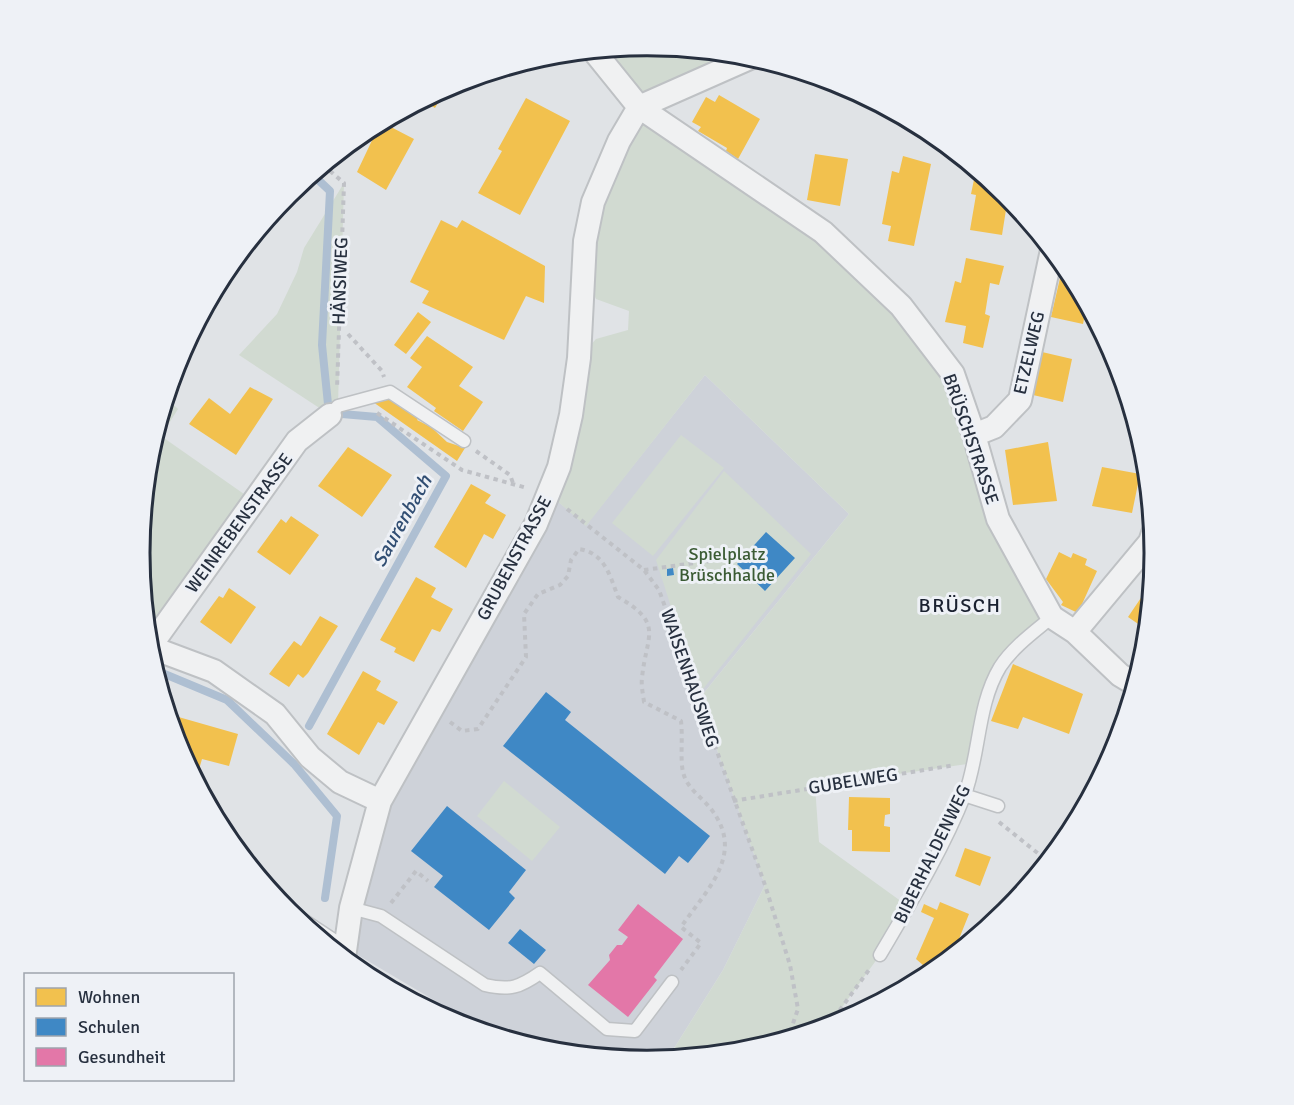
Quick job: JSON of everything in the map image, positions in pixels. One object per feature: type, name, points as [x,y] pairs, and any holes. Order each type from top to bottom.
[{"type":"street","name":"BRÜSCHSTRASSE","points":[[600,58],[639,107],[823,232],[901,306],[953,374],[974,435],[998,519],[1053,617],[1075,632],[1127,679]]},
{"type":"street","points":[[639,107],[737,64]]},
{"type":"street","name":"GRUBENSTRASSE","points":[[346,948],[351,908],[380,801],[536,524],[549,494],[571,415],[582,322],[585,241],[593,202],[619,141],[639,107]]},
{"type":"street","name":"ETZELWEG","points":[[974,435],[994,427],[1020,400],[1050,262]]},
{"type":"street","name":"WEINREBENSTRASSE","points":[[158,636],[297,441],[334,411]]},
{"type":"street","points":[[1075,632],[1144,548]]},
{"type":"street","points":[[160,651],[214,670],[275,714],[310,757],[340,782],[380,801]]},
{"type":"lane","points":[[334,411],[360,400],[390,392],[464,441]]},
{"type":"lane","name":"BIBERHALDENWEG","points":[[880,956],[914,898],[964,795],[974,763],[984,707],[1000,668],[1019,645],[1053,617]]},
{"type":"lane","points":[[964,795],[998,806]]},
{"type":"lane","points":[[351,908],[381,915],[485,985],[498,988],[521,987],[540,973],[607,1029],[635,1031],[672,982]]},
{"type":"path","name":"HÄNSIWEG","points":[[329,170],[344,183],[334,411]]},
{"type":"path","points":[[348,334],[382,371],[390,392]]},
{"type":"path","name":"WAISENHAUSWEG","points":[[360,400],[462,470],[549,494],[644,570],[659,590],[684,651],[733,801],[765,885],[790,965],[798,1009],[791,1028]]},
{"type":"path","points":[[464,441],[510,475],[513,484]]},
{"type":"path","points":[[456,726],[462,731],[478,729],[526,657],[524,615],[538,594],[560,585],[568,576],[571,560],[579,549],[592,551],[607,567],[618,597],[638,608],[650,625],[649,648],[642,679],[644,702],[681,721],[684,741],[683,771],[690,789],[705,802],[720,821],[726,841],[726,859],[681,927],[701,943],[672,982]]},
{"type":"path","points":[[644,570],[724,559]]},
{"type":"path","name":"GUBELWEG","points":[[733,801],[974,763]]},
{"type":"path","points":[[998,806],[999,824],[1040,856]]},
{"type":"path","points":[[397,894],[417,871],[428,881]]},
{"type":"path","points":[[839,1011],[880,956]]},
{"type":"shaded area","points":[[705,375],[849,514],[699,699],[765,885],[723,970],[674,1048],[647,1050],[582,1045],[518,1033],[444,1006],[346,948],[380,801],[549,494],[586,525]]},
{"type":"green space","points":[[680,57],[730,63],[640,107],[823,232],[953,374],[974,435],[1052,617],[1000,668],[974,763],[815,786],[819,842],[909,907],[880,955],[839,1011],[776,1033],[712,1045],[674,1048],[723,970],[765,885],[699,699],[849,514],[705,375],[586,526],[549,494],[579,358],[596,339],[628,330],[629,311],[596,299],[584,270],[585,241],[639,107],[600,58]]},
{"type":"green space","points":[[344,183],[338,406],[330,415],[239,355],[277,314],[297,272],[304,248]]},
{"type":"green space","points":[[173,404],[178,409],[166,428]]},
{"type":"green space","points":[[681,435],[724,468],[653,556],[612,523]]},
{"type":"green space","points":[[164,438],[254,501],[158,636],[151,585],[151,520],[154,488]]},
{"type":"green space","name":"Spielplatz Brüschhalde","points":[[724,471],[811,554],[699,694],[656,560]]},
{"type":"green space","points":[[504,781],[560,827],[532,861],[477,816]]},
{"type":"building: Wohnen","points":[[719,95],[760,119],[738,159],[726,151],[727,148],[698,131],[701,127],[692,122],[706,97],[715,102]]},
{"type":"building: Wohnen","points":[[526,98],[570,121],[520,215],[478,193],[502,151],[498,149]]},
{"type":"building: Wohnen","points":[[391,127],[414,139],[386,190],[357,172],[373,138]]},
{"type":"building: Wohnen","points":[[815,154],[848,159],[840,206],[807,200]]},
{"type":"building: Wohnen","points":[[903,156],[931,164],[914,246],[888,241],[891,226],[882,224],[892,171],[899,173]]},
{"type":"building: Wohnen","points":[[974,178],[1006,209],[1002,235],[970,230],[976,195],[971,194]]},
{"type":"building: Wohnen","points":[[441,220],[457,228],[462,220],[545,266],[544,303],[526,296],[504,340],[422,303],[429,291],[410,282]]},
{"type":"building: Wohnen","points":[[966,258],[1004,266],[999,285],[990,283],[985,314],[990,316],[983,348],[963,343],[966,326],[945,322],[955,281],[961,283]]},
{"type":"building: Wohnen","points":[[1061,278],[1084,317],[1083,324],[1051,317]]},
{"type":"building: Wohnen","points":[[418,312],[431,322],[406,354],[394,345]]},
{"type":"building: Wohnen","points":[[427,336],[473,367],[459,386],[483,402],[463,431],[434,411],[436,408],[407,387],[422,367],[410,358]]},
{"type":"building: Wohnen","points":[[1042,352],[1072,359],[1063,402],[1033,395]]},
{"type":"building: Wohnen","points":[[250,387],[273,399],[236,455],[189,424],[209,398],[230,414]]},
{"type":"building: Wohnen","points":[[389,397],[420,416],[417,420],[431,427],[447,442],[465,448],[457,461],[373,402]]},
{"type":"building: Wohnen","points":[[1048,442],[1057,501],[1013,505],[1005,450]]},
{"type":"building: Wohnen","points":[[348,447],[392,475],[362,517],[318,486]]},
{"type":"building: Wohnen","points":[[1102,467],[1137,473],[1139,481],[1132,513],[1092,506]]},
{"type":"building: Wohnen","points":[[471,484],[491,495],[485,503],[506,515],[493,539],[484,534],[466,568],[434,547]]},
{"type":"building: Wohnen","points":[[291,516],[319,535],[290,575],[257,552],[281,519],[286,523]]},
{"type":"building: Wohnen","points":[[1059,552],[1071,558],[1073,553],[1087,559],[1085,565],[1097,571],[1078,613],[1061,605],[1063,602],[1046,579]]},
{"type":"building: Wohnen","points":[[416,577],[436,588],[431,597],[453,609],[440,632],[432,629],[414,662],[394,652],[396,648],[380,640]]},
{"type":"building: Wohnen","points":[[229,588],[256,607],[231,644],[200,622],[219,596],[223,598]]},
{"type":"building: Wohnen","points":[[1142,596],[1139,624],[1128,617]]},
{"type":"building: Wohnen","points":[[320,616],[338,626],[308,673],[303,678],[298,674],[289,687],[269,674],[294,641],[301,646]]},
{"type":"building: Wohnen","points":[[1013,664],[1083,694],[1069,734],[1023,717],[1018,729],[991,721]]},
{"type":"building: Wohnen","points":[[363,671],[381,681],[376,690],[398,702],[384,725],[378,722],[359,755],[327,734]]},
{"type":"building: Wohnen","points":[[178,717],[238,734],[229,766],[202,759],[199,768]]},
{"type":"building: Wohnen","points":[[849,797],[890,798],[890,814],[885,815],[884,826],[890,827],[890,852],[852,851],[852,830],[848,830]]},
{"type":"building: Wohnen","points":[[965,848],[991,857],[980,886],[955,876]]},
{"type":"building: Wohnen","points":[[940,902],[969,914],[959,940],[924,966],[916,959],[934,918],[921,912],[924,904],[937,910]]},
{"type":"building: Schulen","points":[[766,532],[795,558],[765,591],[737,564]]},
{"type":"building: Schulen","points":[[673,568],[674,575],[667,576],[667,569]]},
{"type":"building: Schulen","points":[[546,692],[571,712],[565,720],[710,836],[688,863],[679,856],[665,874],[503,746]]},
{"type":"building: Schulen","points":[[447,806],[526,870],[509,892],[515,898],[489,930],[434,887],[443,876],[411,851]]},
{"type":"building: Schulen","points":[[520,929],[546,950],[534,964],[508,943]]},
{"type":"building: Gesundheit","points":[[638,904],[683,939],[654,977],[657,980],[628,1017],[588,985],[610,960],[609,955],[617,945],[622,945],[628,937],[618,930]]},
{"type":"waterway","name":"Saurenbach","points":[[309,726],[446,476],[377,417],[342,414],[328,404],[322,345],[330,191],[318,180]]},
{"type":"waterway","points":[[166,674],[227,700],[294,764],[337,816],[325,898]]},
{"type":"district","name":"BRÜSCH","points":[[960,605]]}]
